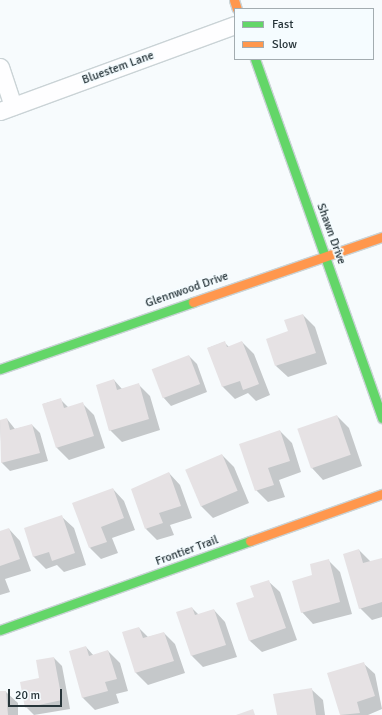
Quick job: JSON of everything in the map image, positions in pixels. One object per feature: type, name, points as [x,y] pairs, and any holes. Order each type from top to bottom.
[{"type":"street","name":"Bluestem Lane","points":[[7,109],[234,25]]},
{"type":"street","name":"Shawn Drive","points":[[255,60],[326,254],[382,418]]},
{"type":"street","points":[[0,67],[7,109]]},
{"type":"street","name":"Glennwood Drive","points":[[0,369],[326,254],[382,237]]},
{"type":"street","name":"Frontier Trail","points":[[0,630],[382,494]]},
{"type":"building","points":[[303,314],[316,353],[275,366],[266,339],[288,331],[284,320]]},
{"type":"building","points":[[225,341],[227,347],[242,341],[259,384],[243,390],[240,381],[222,387],[207,348]]},
{"type":"building","points":[[189,355],[200,384],[163,398],[152,369]]},
{"type":"building","points":[[114,379],[117,390],[139,383],[149,419],[109,431],[96,385]]},
{"type":"building","points":[[61,398],[64,408],[83,402],[94,436],[56,448],[42,404]]},
{"type":"building","points":[[337,415],[351,455],[311,468],[297,429]]},
{"type":"building","points":[[7,418],[10,430],[32,424],[40,453],[1,463],[0,420]]},
{"type":"building","points":[[280,430],[290,461],[268,468],[274,485],[255,491],[239,444]]},
{"type":"building","points":[[222,454],[238,491],[201,506],[185,470]]},
{"type":"building","points":[[169,472],[181,506],[159,513],[163,523],[145,529],[131,489]]},
{"type":"building","points":[[113,488],[124,518],[101,527],[107,542],[89,548],[72,503]]},
{"type":"building","points":[[62,515],[75,553],[52,561],[49,552],[33,557],[24,528]]},
{"type":"building","points":[[9,528],[20,559],[0,566],[0,531]]},
{"type":"building","points":[[359,549],[363,563],[382,558],[382,602],[359,609],[343,554]]},
{"type":"building","points":[[329,559],[340,602],[301,613],[292,581],[312,575],[310,564]]},
{"type":"building","points":[[269,580],[286,628],[249,641],[236,603],[254,597],[250,586]]},
{"type":"building","points":[[192,607],[195,615],[214,609],[226,645],[191,656],[176,612]]},
{"type":"building","points":[[139,627],[143,638],[164,632],[174,661],[135,673],[122,632]]},
{"type":"building","points":[[86,646],[89,656],[108,650],[117,679],[105,682],[108,691],[82,698],[69,651]]},
{"type":"building","points":[[54,657],[62,700],[25,708],[20,682],[39,678],[36,660]]},
{"type":"building","points":[[364,662],[375,696],[357,702],[360,713],[340,715],[327,673]]},
{"type":"building","points":[[312,688],[316,715],[277,715],[273,694]]},
{"type":"building","points":[[0,691],[6,691],[8,715],[0,715]]},
{"type":"building","points":[[253,709],[255,715],[236,715]]},
{"type":"traffic: fast","points":[[255,60],[382,418]]},
{"type":"traffic: fast","points":[[0,369],[193,302]]},
{"type":"traffic: fast","points":[[0,630],[250,541]]},
{"type":"traffic: slow","points":[[234,0],[237,8]]},
{"type":"traffic: slow","points":[[193,302],[382,237]]},
{"type":"traffic: slow","points":[[250,541],[382,494]]}]
